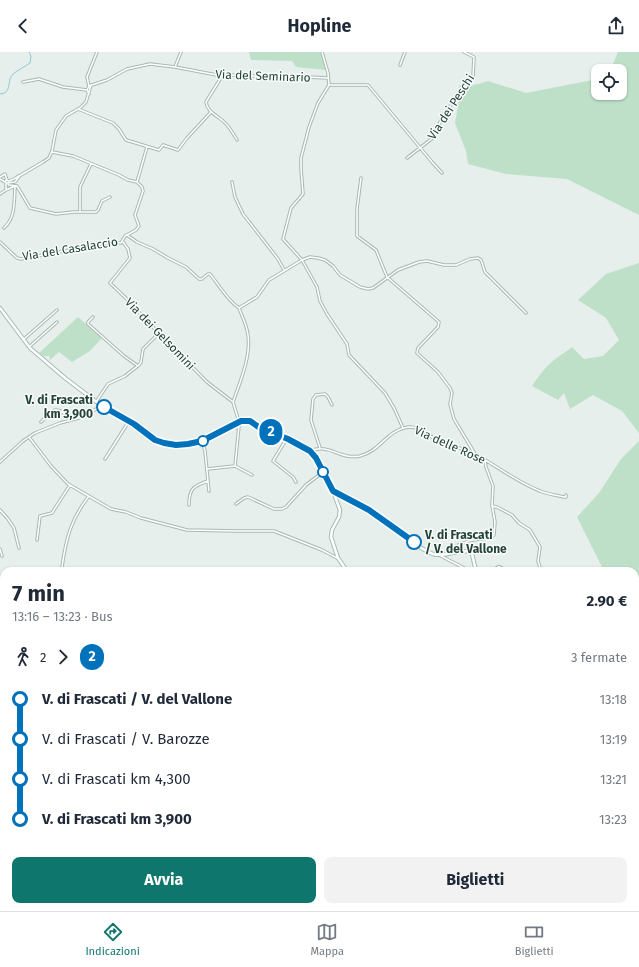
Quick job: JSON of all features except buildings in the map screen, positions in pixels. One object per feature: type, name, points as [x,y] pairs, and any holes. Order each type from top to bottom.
[{"type":"main road","points":[[0,308],[29,347],[65,378],[96,402],[129,421],[154,439],[161,442],[182,445],[202,441],[240,422],[250,421],[260,428],[287,438],[314,454],[333,491],[340,513],[332,530],[331,537],[339,559],[344,567]]},
{"type":"main road","points":[[333,491],[369,510],[414,543],[431,552],[439,555],[447,555],[469,551],[472,555],[475,567]]},
{"type":"street","points":[[87,90],[89,86],[87,77],[97,52]]},
{"type":"street","points":[[175,67],[181,52]]},
{"type":"street","points":[[322,52],[329,84],[319,101],[309,128],[301,161],[303,193],[291,208],[283,238],[284,241],[302,260],[317,287],[320,300],[327,314],[347,343],[349,355],[385,392],[403,428]]},
{"type":"street","points":[[400,64],[405,52]]},
{"type":"street","name":"Via dei Peschi","points":[[408,158],[434,137],[443,114],[456,100],[462,86],[473,78],[474,57],[464,52]]},
{"type":"street","name":"Via del Seminario","points":[[89,86],[108,80],[127,69],[150,64],[222,76],[236,75],[284,78],[328,78]]},
{"type":"street","points":[[222,76],[206,102],[207,107],[211,112],[224,121],[237,140]]},
{"type":"street","points":[[23,82],[39,79],[63,86],[87,90]]},
{"type":"street","points":[[329,84],[368,86],[442,173]]},
{"type":"street","points":[[7,182],[15,182],[18,177],[24,173],[45,162],[52,152],[56,130],[66,116],[86,102],[92,85]]},
{"type":"street","points":[[87,90],[89,94]]},
{"type":"street","points":[[78,109],[113,123],[120,130],[125,140],[159,150],[164,145],[178,150],[211,112]]},
{"type":"street","points":[[52,152],[73,156],[119,174],[128,180],[137,182],[148,147]]},
{"type":"street","points":[[80,212],[80,187],[91,164]]},
{"type":"street","points":[[6,190],[7,182],[5,174],[0,178],[7,182],[10,185],[16,186],[31,209],[56,214],[97,212],[102,201],[110,196]]},
{"type":"street","points":[[362,178],[357,208],[356,235],[376,250],[387,277],[439,322],[438,327],[418,348],[416,353],[438,372],[450,388],[452,392],[450,404],[454,419],[475,454]]},
{"type":"street","name":"Via del Casalaccio","points":[[0,242],[18,258],[22,259],[112,242],[123,242],[124,237],[136,230],[139,226],[135,215],[143,190],[137,182]]},
{"type":"street","points":[[232,182],[235,198],[244,216],[278,260],[284,271]]},
{"type":"street","points":[[6,186],[16,186]]},
{"type":"street","points":[[0,194],[16,186]]},
{"type":"street","points":[[4,228],[10,222],[13,213],[16,186]]},
{"type":"street","points":[[127,235],[137,242],[185,266],[199,279],[202,279],[210,274],[224,293],[239,308],[247,332],[248,345],[245,365],[233,402],[240,422],[235,466]]},
{"type":"street","name":"Via dei Gelsomini","points":[[123,242],[128,250],[130,258],[110,283],[134,305],[141,315],[207,382],[233,402]]},
{"type":"street","points":[[239,308],[257,297],[269,280],[302,260],[312,257],[323,259],[332,265],[340,275],[366,289],[372,288],[398,270],[420,262],[426,261],[444,265],[457,265],[470,259],[478,258],[481,260],[485,272],[526,313]]},
{"type":"street","points":[[24,339],[56,310]]},
{"type":"street","points":[[93,317],[88,324],[126,358],[138,366]]},
{"type":"street","points":[[29,347],[58,322]]},
{"type":"street","points":[[96,402],[108,384],[125,376],[140,364],[143,349],[159,333]]},
{"type":"street","points":[[310,451],[320,448],[312,421],[313,399],[316,395],[325,394],[332,405]]},
{"type":"street","points":[[0,462],[29,437],[44,429],[80,418],[102,406]]},
{"type":"street","points":[[41,422],[51,411],[54,410],[62,412],[70,420]]},
{"type":"street","points":[[105,459],[129,421]]},
{"type":"street","points":[[237,428],[240,422]]},
{"type":"street","points":[[234,426],[239,431]]},
{"type":"street","name":"Via delle Rose","points":[[320,448],[345,456],[361,456],[375,450],[389,435],[403,428],[414,427],[438,441],[475,454],[518,481],[539,491],[564,498],[566,495]]},
{"type":"street","points":[[29,437],[55,470],[70,485],[112,510],[126,512],[140,518],[184,529],[276,531],[339,559]]},
{"type":"street","points":[[287,438],[273,462],[293,477],[296,482]]},
{"type":"street","points":[[202,441],[205,451],[209,491]]},
{"type":"street","points":[[447,555],[451,549],[465,542],[493,536],[495,523],[492,506],[493,486],[486,468],[485,460]]},
{"type":"street","points":[[207,469],[235,466],[252,475]]},
{"type":"street","points":[[236,504],[248,497],[274,509],[283,509],[306,485],[323,472]]},
{"type":"street","points":[[189,505],[190,491],[200,484],[208,481]]},
{"type":"street","points":[[37,540],[40,516],[53,513],[70,485]]},
{"type":"street","points":[[62,567],[64,549],[69,530],[76,515],[89,496]]},
{"type":"street","points":[[492,506],[498,507],[512,515],[519,523],[530,530],[539,546],[538,561],[540,567]]},
{"type":"street","points":[[0,510],[14,528],[19,548]]},
{"type":"street","points":[[0,549],[2,556]]},
{"type":"street","points":[[439,555],[462,567]]},
{"type":"green space","points":[[249,52],[321,52],[326,70],[296,67],[292,61],[251,60]]},
{"type":"green space","points":[[618,52],[639,52],[639,215],[567,179],[506,174],[468,164],[466,151],[455,123],[461,89],[488,81],[526,93],[591,80],[591,100],[627,100],[627,64],[613,64]]},
{"type":"green space","points":[[639,263],[639,433],[622,411],[593,395],[570,409],[564,393],[558,400],[532,386],[556,358],[572,347],[584,359],[603,356],[619,340],[606,318],[578,300],[606,274]]},
{"type":"green space","points":[[78,317],[102,338],[90,351],[72,362],[59,352],[49,361],[49,356],[44,356],[39,353]]},
{"type":"green space","points":[[639,441],[639,567],[602,567],[577,517],[599,493],[621,459]]},
{"type":"waterway","points":[[0,94],[7,91],[13,74],[30,63],[31,56],[29,52]]},
{"type":"bus line","name":"2","points":[[104,407],[134,424],[155,440],[176,445],[196,443],[222,432],[241,421],[250,421],[260,428],[301,445],[313,453],[333,491],[369,510],[414,542]]},
{"type":"place","name":"V. di Frascati km 3,900","points":[[104,407]]},
{"type":"place","name":"V. di Frascati / V. del Vallone","points":[[414,542]]}]
